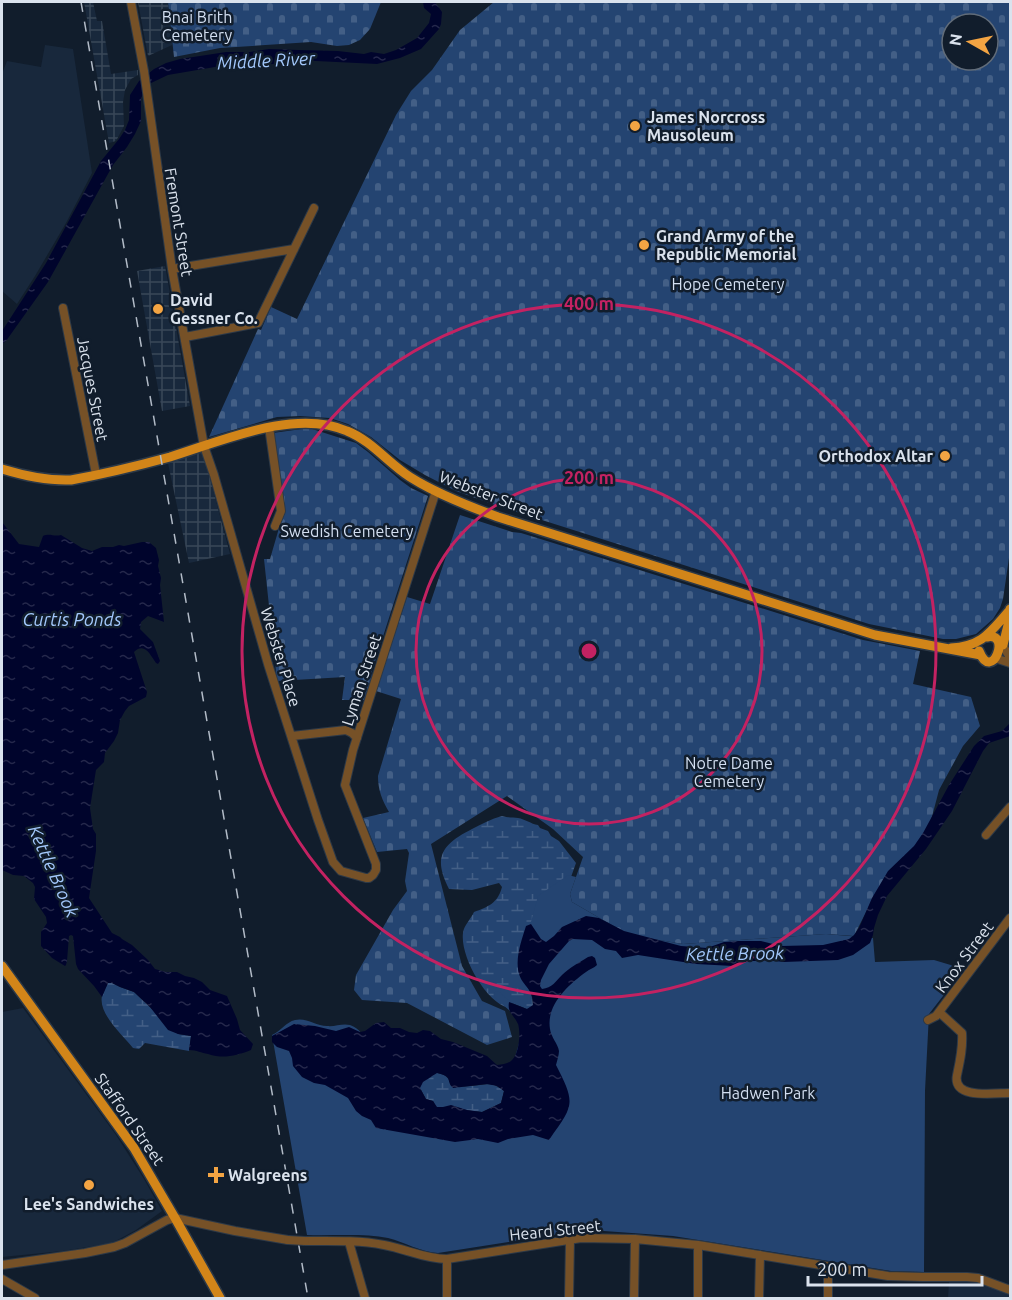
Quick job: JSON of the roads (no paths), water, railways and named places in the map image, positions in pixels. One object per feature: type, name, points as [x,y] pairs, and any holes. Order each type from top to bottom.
[{"type":"main road","name":"Webster Street","points":[[2,469],[22,475],[71,480],[148,463],[269,427],[303,423],[339,428],[363,439],[410,477],[436,491],[498,517],[875,635],[981,655]]},
{"type":"main road","points":[[1010,608],[1002,654],[998,659],[988,661],[981,655],[979,649],[984,638],[1010,608]]},
{"type":"main road","points":[[944,648],[963,646],[984,638],[997,637],[1003,646]]},
{"type":"main road","name":"Stafford Street","points":[[2,966],[142,1161],[220,1299]]},
{"type":"street","name":"Fremont Street","points":[[131,2],[144,71],[172,269],[204,446]]},
{"type":"street","points":[[184,337],[258,323],[314,208]]},
{"type":"street","points":[[172,269],[294,249]]},
{"type":"street","name":"Jacques Street","points":[[63,308],[96,474]]},
{"type":"street","points":[[269,427],[281,511],[275,526]]},
{"type":"street","name":"Webster Place","points":[[204,446],[268,664],[333,862],[341,871],[366,878],[372,876]]},
{"type":"street","name":"Lyman Street","points":[[372,876],[376,870],[375,858],[345,785],[357,738],[436,491]]},
{"type":"street","points":[[1003,646],[1011,657]]},
{"type":"street","points":[[998,659],[1011,663]]},
{"type":"street","points":[[292,736],[346,730],[357,738]]},
{"type":"street","points":[[986,835],[1011,807]]},
{"type":"street","name":"Knox Street","points":[[928,1020],[936,1016],[1011,918]]},
{"type":"street","name":"Knox Street","points":[[939,1012],[963,1033],[956,1078],[958,1087],[975,1094],[1011,1093]]},
{"type":"street","points":[[2,1265],[114,1247],[167,1220],[176,1218]]},
{"type":"street","name":"Heard Street","points":[[176,1218],[288,1240],[380,1244],[431,1259],[447,1259],[570,1239],[593,1237],[635,1239],[698,1245],[888,1276],[978,1278],[1011,1290]]},
{"type":"street","points":[[569,1299],[570,1239]]},
{"type":"street","points":[[634,1299],[635,1239]]},
{"type":"street","points":[[349,1242],[365,1299]]},
{"type":"street","points":[[698,1245],[698,1299]]},
{"type":"street","points":[[759,1299],[760,1255]]},
{"type":"street","points":[[447,1259],[447,1299]]},
{"type":"street","points":[[828,1267],[828,1299]]},
{"type":"street","points":[[2,1279],[35,1299]]},
{"type":"water","name":"Middle River","points":[[423,2],[435,2],[442,12],[439,29],[421,49],[400,58],[377,64],[295,60],[275,64],[234,65],[168,75],[149,84],[141,98],[141,121],[135,134],[113,165],[48,282],[2,344],[2,331],[46,263],[101,161],[125,130],[129,120],[130,95],[139,81],[166,63],[226,52],[269,49],[384,54],[417,38],[429,23],[431,14],[424,8]]},
{"type":"water","name":"Curtis Ponds","points":[[2,522],[19,544],[39,547],[43,536],[61,535],[82,548],[92,551],[102,547],[142,542],[149,542],[156,548],[164,622],[148,616],[141,622],[140,629],[153,642],[160,661],[156,663],[144,649],[141,648],[134,652],[147,692],[146,697],[129,706],[125,711],[120,720],[118,733],[105,753],[104,762],[96,770],[90,808],[96,834],[96,851],[89,898],[112,933],[132,945],[155,969],[177,972],[194,978],[210,990],[227,996],[240,1030],[253,1044],[251,1050],[224,1057],[189,1050],[191,1036],[168,1030],[150,1007],[134,992],[108,983],[102,997],[78,969],[73,936],[69,936],[65,966],[52,958],[41,946],[41,932],[47,923],[46,917],[34,899],[33,883],[24,876],[13,875],[2,870]]},
{"type":"water","name":"Kettle Brook","points":[[1010,723],[1010,736],[989,743],[952,811],[926,849],[887,896],[878,915],[870,943],[853,955],[838,960],[742,961],[733,966],[696,964],[638,955],[622,958],[616,951],[605,949],[592,940],[573,939],[569,941],[549,964],[541,980],[542,989],[551,986],[568,970],[588,957],[595,958],[597,965],[566,989],[551,1012],[550,1029],[559,1051],[556,1065],[567,1088],[569,1104],[563,1119],[549,1140],[533,1135],[498,1143],[478,1139],[455,1142],[376,1128],[371,1120],[356,1111],[348,1098],[325,1085],[302,1077],[293,1066],[289,1051],[277,1047],[272,1042],[272,1036],[294,1024],[336,1031],[349,1027],[360,1032],[376,1023],[384,1022],[391,1028],[400,1028],[409,1032],[430,1031],[441,1039],[487,1056],[497,1065],[508,1063],[516,1054],[519,1038],[518,1024],[510,1011],[509,1002],[527,1009],[533,1005],[531,994],[521,979],[518,966],[524,932],[526,926],[531,924],[541,939],[546,942],[562,927],[586,916],[599,918],[624,931],[681,946],[707,948],[724,942],[739,941],[761,941],[781,946],[823,945],[849,939],[859,928],[872,898],[888,871],[914,846],[923,833],[949,785],[974,746],[984,736],[1002,731]],"holes":[[[437,1073],[447,1077],[453,1088],[487,1084],[497,1086],[504,1091],[501,1103],[482,1112],[451,1105],[437,1107],[433,1101],[426,1099],[420,1088],[423,1082]]]},
{"type":"railway","points":[[81,2],[308,1298]]},
{"type":"place","name":"James Norcross Mausoleum","points":[[635,126]]},
{"type":"place","name":"Grand Army of the Republic Memorial","points":[[644,245]]},
{"type":"place","name":"David Gessner Co.","points":[[158,309]]},
{"type":"place","name":"Orthodox Altar","points":[[945,456]]},
{"type":"place","name":"Walgreens","points":[[216,1175]]},
{"type":"place","name":"Lee's Sandwiches","points":[[89,1185]]},
{"type":"park label","name":"Bnai Brith Cemetery","points":[[197,26]]},
{"type":"park label","name":"Hope Cemetery","points":[[728,284]]},
{"type":"park label","name":"Swedish Cemetery","points":[[347,531]]},
{"type":"park label","name":"Notre Dame Cemetery","points":[[729,772]]},
{"type":"park label","name":"Hadwen Park","points":[[768,1093]]}]
